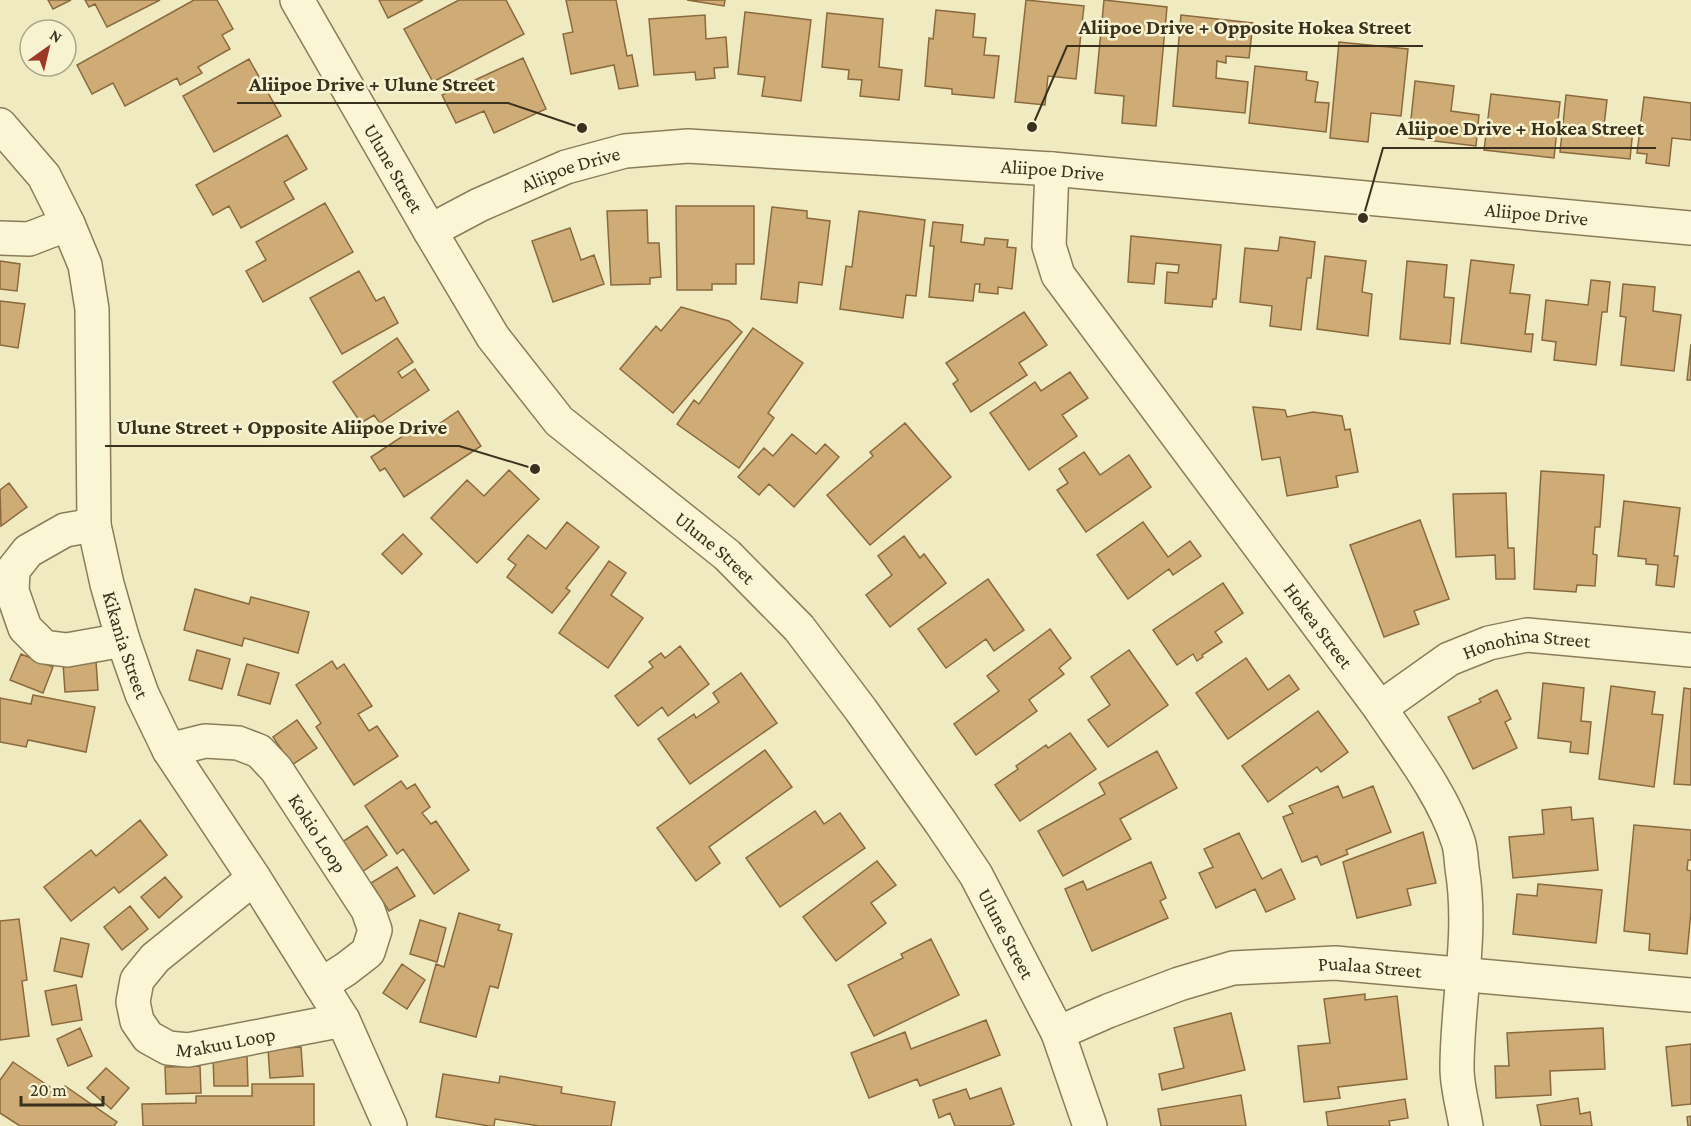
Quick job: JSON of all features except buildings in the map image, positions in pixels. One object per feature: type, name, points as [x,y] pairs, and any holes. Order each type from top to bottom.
[{"type":"street","name":"Ulune Street","points":[[297,0],[493,337],[559,421],[727,555],[799,628],[942,823],[976,875],[1058,1033],[1090,1126]]},
{"type":"street","name":"Kikania Street","points":[[0,125],[44,176],[69,224],[85,265],[92,309],[94,525],[107,584],[142,694],[169,750],[254,878],[343,1020],[390,1126]]},
{"type":"street","name":"Aliipoe Drive","points":[[430,231],[479,205],[566,167],[625,151],[688,146],[1052,168],[1691,228]]},
{"type":"street","name":"Hokea Street","points":[[1052,168],[1049,246],[1058,275],[1380,708],[1443,807],[1458,842],[1466,888],[1466,945],[1457,1070],[1466,1126]]},
{"type":"street","points":[[0,238],[29,239],[69,224]]},
{"type":"street","points":[[94,525],[65,530],[28,551],[13,570],[12,591],[25,628],[44,647],[67,650],[123,640]]},
{"type":"street","name":"Honohina Street","points":[[1380,708],[1449,659],[1489,643],[1527,635],[1691,650]]},
{"type":"street","name":"Kokio Loop","points":[[169,750],[205,741],[238,743],[259,751],[276,769],[368,910],[375,930],[369,952],[321,985]]},
{"type":"street","name":"Makuu Loop","points":[[254,878],[155,958],[137,980],[133,1002],[137,1021],[148,1037],[168,1048],[188,1050],[343,1020]]},
{"type":"street","name":"Pualaa Street","points":[[1058,1033],[1179,984],[1233,968],[1335,963],[1691,995]]},
{"type":"place","name":"Aliipoe Drive + Opposite Hokea Street","points":[[1032,127]]},
{"type":"place","name":"Aliipoe Drive + Ulune Street","points":[[582,128]]},
{"type":"place","name":"Aliipoe Drive + Hokea Street","points":[[1363,218]]},
{"type":"place","name":"Ulune Street + Opposite Aliipoe Drive","points":[[535,469]]}]
